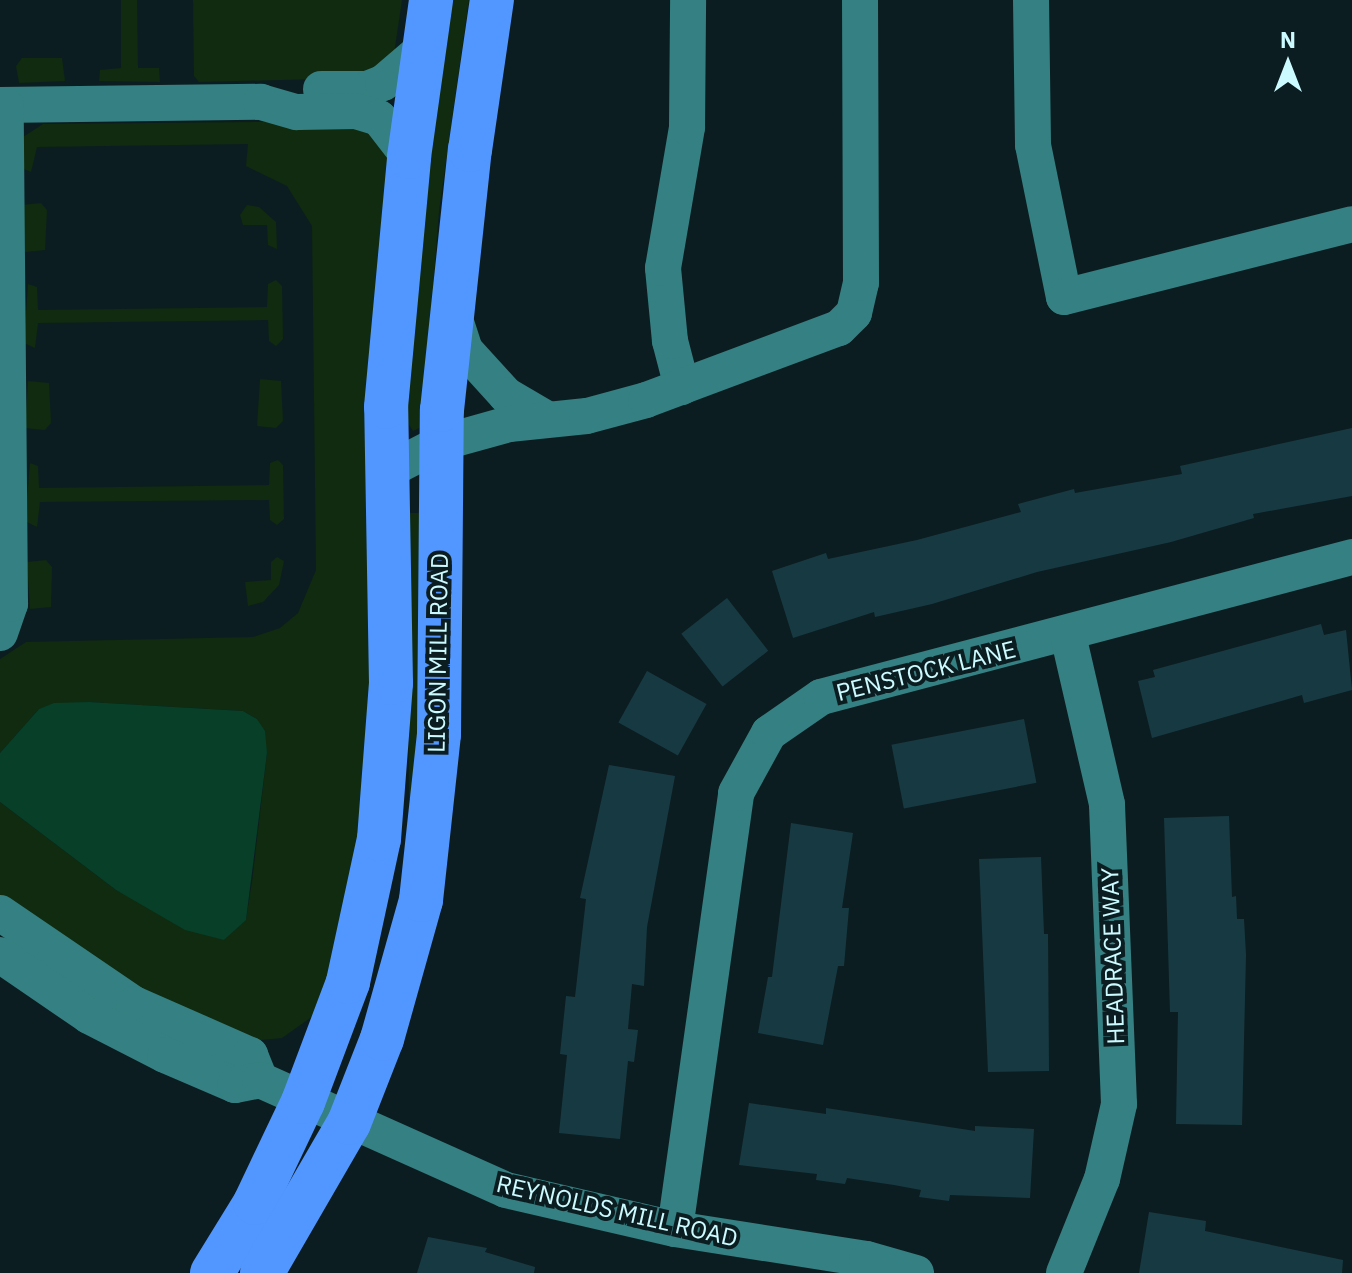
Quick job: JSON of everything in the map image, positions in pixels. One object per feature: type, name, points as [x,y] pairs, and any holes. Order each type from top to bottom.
[{"type":"main road","name":"LIGON MILL ROAD","points":[[212,1273],[255,1203],[327,1113],[348,982],[379,839],[391,683],[386,407],[409,157],[431,0]]},
{"type":"main road","name":"LIGON MILL ROAD","points":[[262,1273],[327,1113],[407,960],[431,837],[439,734],[441,443],[451,308],[492,0]]},
{"type":"street","points":[[682,387],[670,341],[663,268],[687,127],[688,0]]},
{"type":"street","points":[[387,471],[441,443],[547,419],[587,416],[682,387],[839,328],[854,313],[861,283],[860,0]]},
{"type":"street","points":[[1031,0],[1033,145],[1064,297],[1352,224]]},
{"type":"street","points":[[261,102],[297,89],[367,89],[402,70],[425,47]]},
{"type":"street","points":[[0,633],[10,604],[3,105],[261,102],[297,112],[369,114],[394,133],[409,157]]},
{"type":"street","points":[[451,308],[465,350],[506,395],[547,419]]},
{"type":"street","name":"PENSTOCK LANE","points":[[675,1229],[736,793],[769,733],[821,697],[1068,635],[1352,557]]},
{"type":"street","name":"HEADRACE WAY","points":[[1064,1273],[1102,1179],[1119,1104],[1107,804],[1068,635]]},
{"type":"street","points":[[0,913],[123,998],[250,1055],[260,1080],[235,1085],[165,1055],[89,1016],[0,955]]},
{"type":"street","name":"REYNOLDS MILL ROAD","points":[[260,1080],[327,1113],[506,1190],[675,1229],[867,1259],[916,1273]]},
{"type":"shaded area","points":[[121,0],[137,0],[138,68],[159,68],[160,82],[99,81],[100,70],[121,68]]},
{"type":"shaded area","points":[[193,0],[402,0],[394,54],[381,70],[319,79],[199,82],[194,76]]},
{"type":"shaded area","points":[[449,0],[469,0],[439,211],[423,426],[413,431],[405,419],[412,279]]},
{"type":"shaded area","points":[[22,58],[62,58],[65,81],[19,83],[16,66]]},
{"type":"shaded area","points":[[359,121],[389,146],[367,805],[324,992],[313,1016],[282,1038],[250,1041],[155,1003],[0,901],[0,802],[116,890],[224,940],[246,919],[252,882],[267,753],[257,719],[243,711],[89,702],[39,709],[0,753],[0,659],[26,642],[253,637],[280,628],[298,613],[316,570],[312,226],[287,186],[246,166],[248,144],[37,147],[31,172],[24,169],[23,137],[43,124]]},
{"type":"shaded area","points":[[41,203],[47,210],[45,250],[25,252],[22,205]]},
{"type":"shaded area","points":[[247,205],[259,207],[276,222],[277,249],[268,245],[267,225],[243,225],[240,215]]},
{"type":"shaded area","points":[[276,280],[282,286],[283,339],[276,346],[269,341],[268,320],[38,323],[35,348],[24,343],[28,284],[37,287],[38,310],[267,307],[268,284]]},
{"type":"shaded area","points":[[260,379],[281,381],[283,421],[276,428],[257,426]]},
{"type":"shaded area","points":[[28,381],[49,383],[51,423],[45,430],[25,428]]},
{"type":"shaded area","points":[[278,460],[283,465],[284,519],[277,525],[270,520],[269,500],[40,502],[37,527],[25,521],[30,463],[38,466],[39,488],[269,485],[270,463]]},
{"type":"shaded area","points":[[407,513],[420,513],[420,800],[409,799]]},
{"type":"shaded area","points":[[277,557],[284,561],[279,585],[263,602],[248,606],[245,582],[271,580],[271,562]]},
{"type":"shaded area","points":[[46,560],[52,567],[51,607],[30,609],[27,562]]},
{"type":"shaded area","points":[[89,702],[243,711],[257,719],[265,731],[267,753],[246,920],[224,940],[185,930],[116,890],[0,802],[0,753],[39,709],[54,703]]},
{"type":"building","points":[[1352,428],[1352,496],[1253,514],[1254,518],[1171,542],[1037,572],[932,604],[875,617],[874,612],[793,638],[772,571],[826,553],[828,559],[917,540],[1021,512],[1018,504],[1074,489],[1075,493],[1182,474],[1180,466]]},
{"type":"building","points":[[727,598],[768,651],[723,687],[681,634]]},
{"type":"building","points":[[1321,624],[1324,635],[1346,630],[1352,690],[1304,703],[1302,695],[1152,738],[1138,681],[1155,677],[1153,670]]},
{"type":"building","points":[[647,671],[706,704],[678,756],[618,723]]},
{"type":"building","points":[[1024,719],[1036,783],[904,809],[891,745]]},
{"type":"building","points":[[609,765],[675,776],[647,927],[644,986],[632,984],[628,1029],[638,1030],[634,1062],[628,1061],[620,1139],[559,1133],[567,1055],[560,1054],[566,996],[575,997],[586,899],[580,898]]},
{"type":"building","points":[[1229,816],[1232,897],[1236,896],[1237,919],[1244,919],[1246,955],[1242,1125],[1176,1124],[1178,1012],[1170,1012],[1164,818]]},
{"type":"building","points":[[791,823],[853,833],[842,908],[849,908],[844,966],[838,966],[823,1045],[758,1033],[768,977],[772,977]]},
{"type":"building","points":[[1041,857],[1044,934],[1048,934],[1049,1071],[988,1072],[979,859]]},
{"type":"building","points":[[749,1103],[826,1114],[826,1108],[975,1131],[975,1126],[1034,1129],[1030,1198],[950,1195],[949,1201],[919,1197],[921,1190],[894,1185],[847,1178],[845,1184],[816,1180],[817,1174],[739,1165]]},
{"type":"building","points":[[1149,1212],[1206,1221],[1205,1231],[1343,1260],[1342,1273],[1139,1273]]},
{"type":"building","points":[[428,1237],[487,1248],[485,1252],[535,1267],[534,1273],[417,1273]]}]
